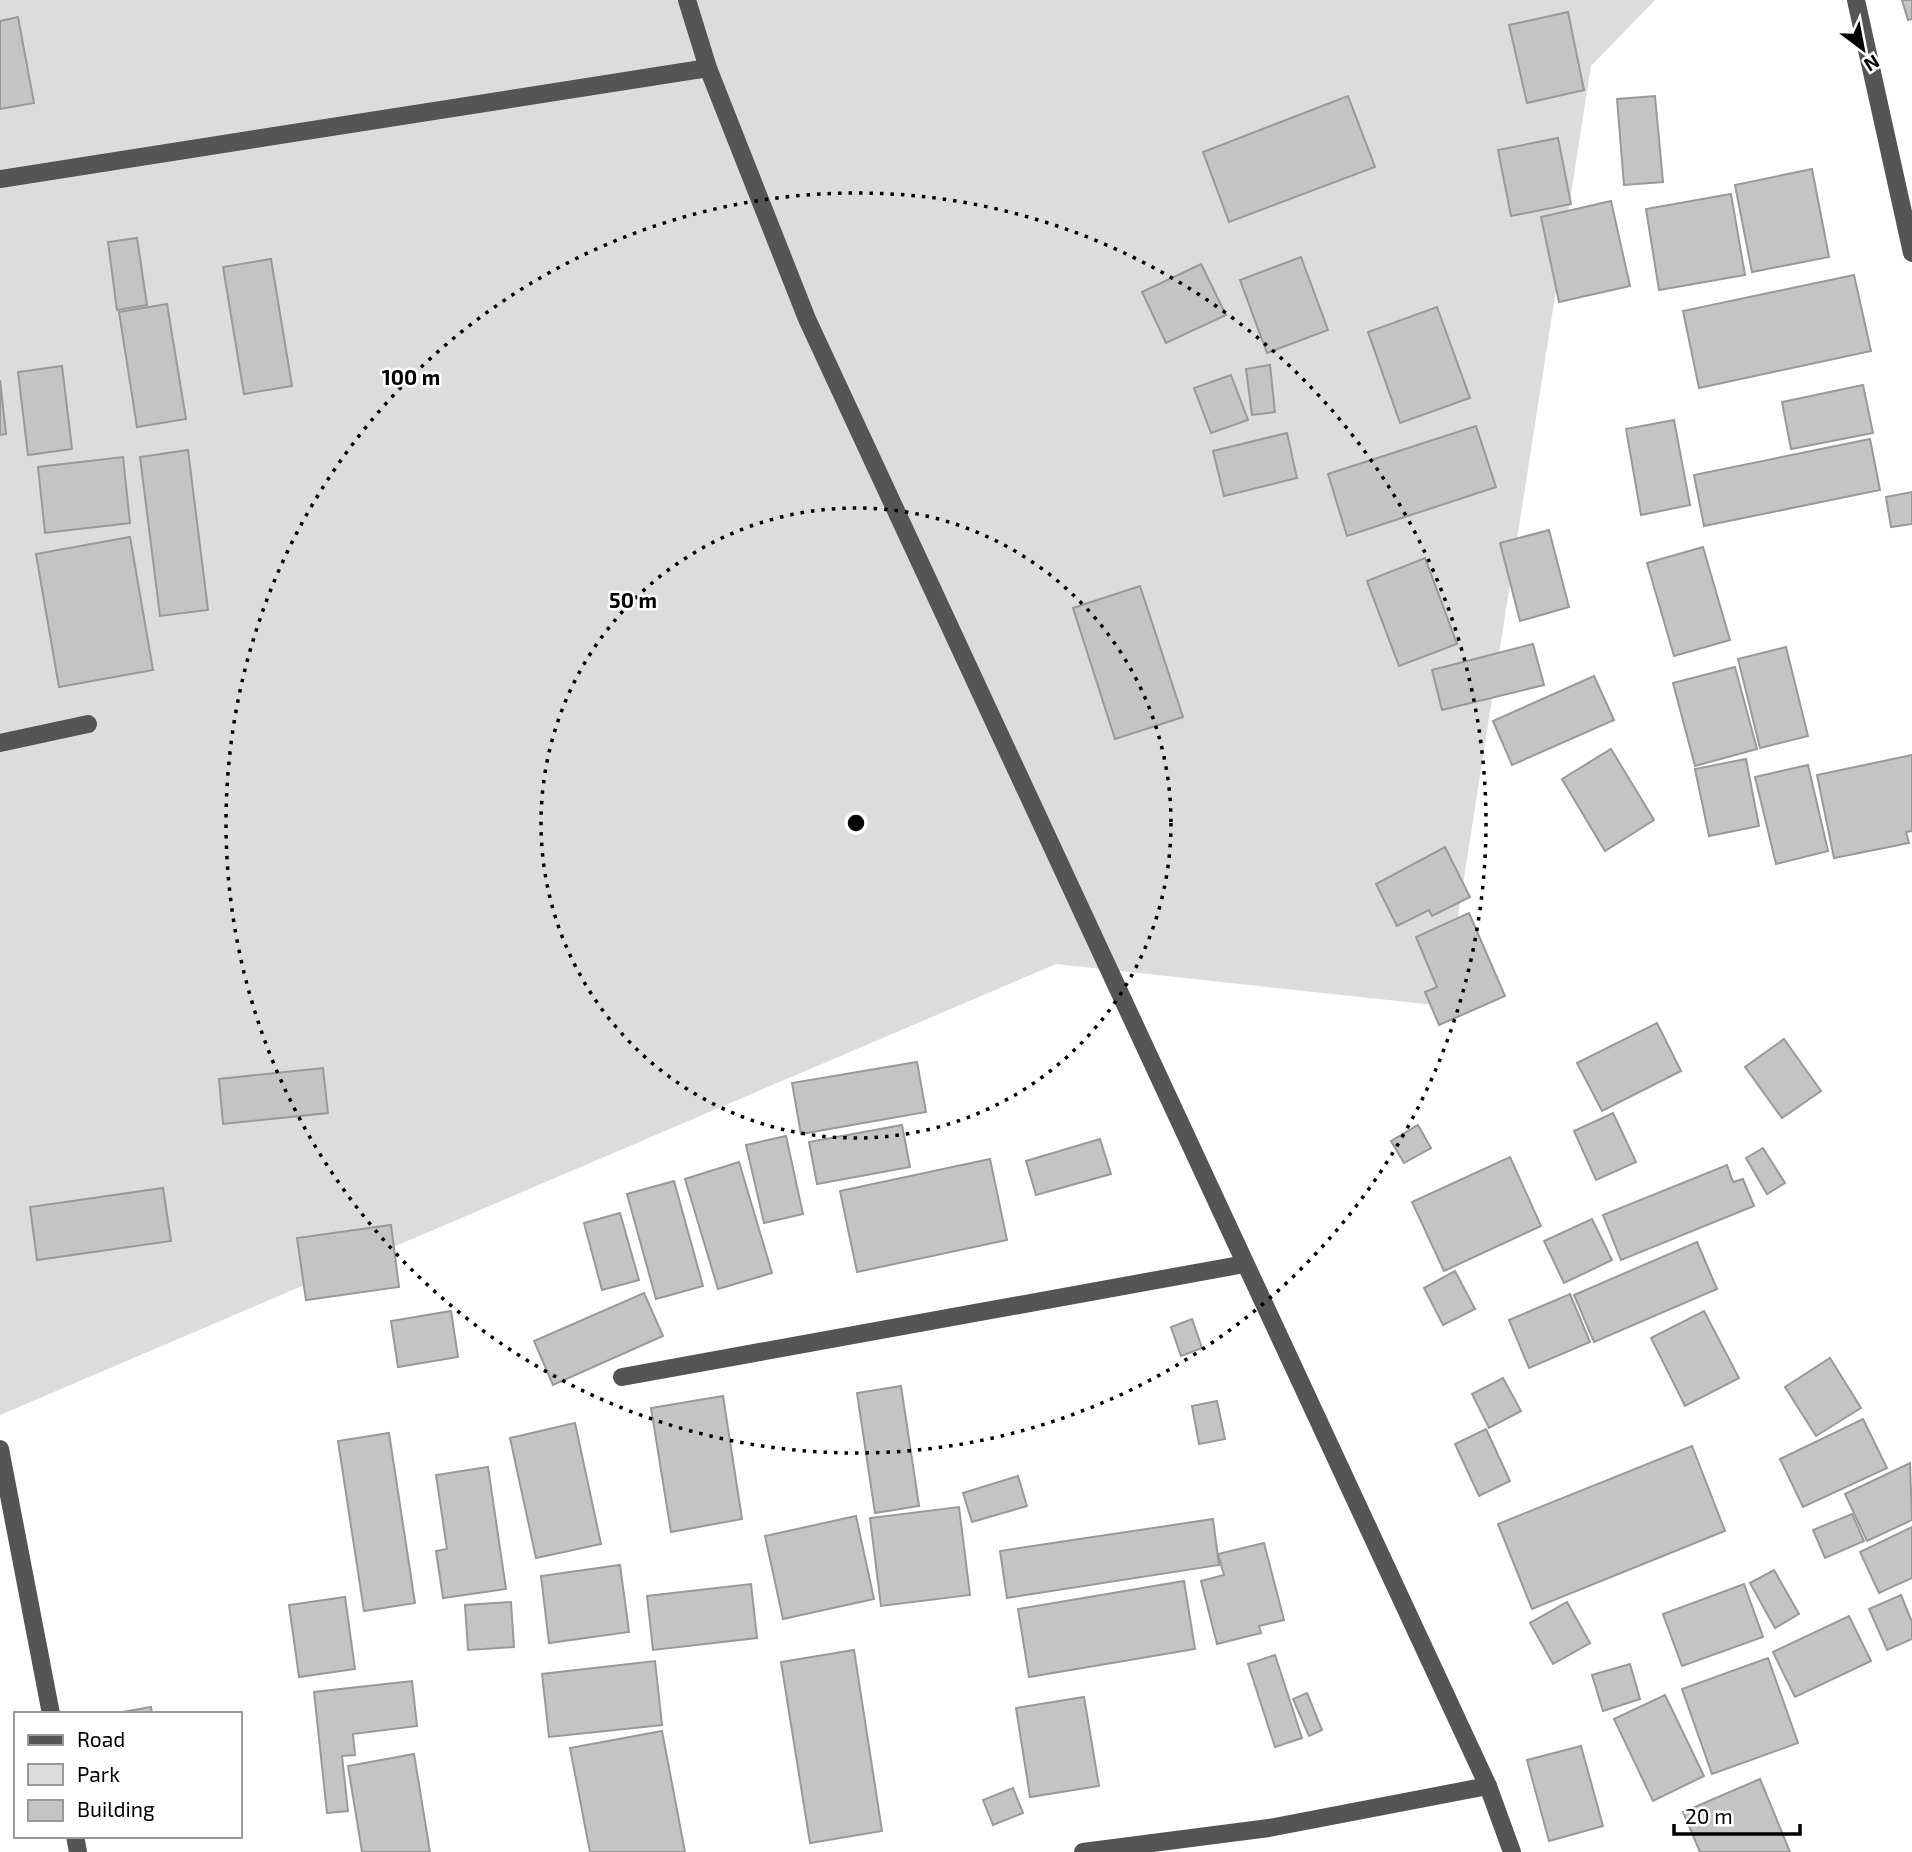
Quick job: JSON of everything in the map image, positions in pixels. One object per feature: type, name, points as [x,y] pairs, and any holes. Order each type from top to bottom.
[{"type":"street","points":[[687,0],[708,68],[807,319],[1488,1786],[1512,1852]]},
{"type":"street","points":[[1856,0],[1912,253]]},
{"type":"street","points":[[0,179],[708,68]]},
{"type":"street","points":[[0,743],[88,724]]},
{"type":"street","points":[[622,1377],[1245,1264]]},
{"type":"street","points":[[0,1449],[51,1712]]},
{"type":"street","points":[[1083,1852],[1269,1828],[1488,1786]]},
{"type":"green space","points":[[0,0],[1655,0],[1591,66],[1444,1006],[1056,964],[0,1415]]},
{"type":"building","points":[[1902,0],[1912,0],[1912,19],[1908,20]]},
{"type":"building","points":[[1568,12],[1584,90],[1527,103],[1509,25]]},
{"type":"building","points":[[18,17],[34,103],[0,109],[0,21]]},
{"type":"building","points":[[1348,96],[1375,167],[1229,222],[1203,152]]},
{"type":"building","points":[[1655,96],[1663,182],[1624,185],[1617,99]]},
{"type":"building","points":[[1558,138],[1571,204],[1511,216],[1498,150]]},
{"type":"building","points":[[1812,169],[1829,257],[1752,272],[1735,185]]},
{"type":"building","points":[[1731,194],[1745,275],[1659,290],[1646,209]]},
{"type":"building","points":[[1611,201],[1630,286],[1559,302],[1541,217]]},
{"type":"building","points":[[137,238],[147,305],[117,310],[108,242]]},
{"type":"building","points":[[1301,257],[1328,330],[1267,353],[1240,280]]},
{"type":"building","points":[[271,259],[292,386],[244,394],[223,267]]},
{"type":"building","points":[[1201,264],[1226,315],[1166,343],[1142,292]]},
{"type":"building","points":[[1854,275],[1871,351],[1699,388],[1683,311]]},
{"type":"building","points":[[167,304],[186,419],[137,427],[119,312]]},
{"type":"building","points":[[1437,307],[1470,398],[1400,423],[1368,332]]},
{"type":"building","points":[[1270,365],[1275,412],[1252,415],[1246,369]]},
{"type":"building","points":[[62,366],[72,449],[28,455],[18,372]]},
{"type":"building","points":[[1231,375],[1248,420],[1211,433],[1194,388]]},
{"type":"building","points":[[0,380],[6,434],[0,435]]},
{"type":"building","points":[[1863,385],[1873,433],[1791,449],[1782,402]]},
{"type":"building","points":[[1674,420],[1690,505],[1641,515],[1626,429]]},
{"type":"building","points":[[1476,426],[1496,487],[1347,536],[1328,474]]},
{"type":"building","points":[[1287,433],[1297,478],[1224,496],[1213,451]]},
{"type":"building","points":[[1870,439],[1880,490],[1704,526],[1694,475]]},
{"type":"building","points":[[188,450],[208,610],[160,616],[140,457]]},
{"type":"building","points":[[123,457],[130,523],[45,533],[38,467]]},
{"type":"building","points":[[1912,492],[1912,524],[1891,527],[1886,497]]},
{"type":"building","points":[[1549,530],[1569,607],[1520,621],[1500,543]]},
{"type":"building","points":[[130,537],[153,670],[59,687],[36,554]]},
{"type":"building","points":[[1703,547],[1730,640],[1674,656],[1647,563]]},
{"type":"building","points":[[1425,558],[1457,644],[1399,666],[1367,581]]},
{"type":"building","points":[[1140,586],[1183,717],[1115,739],[1073,608]]},
{"type":"building","points":[[1533,644],[1544,685],[1442,710],[1432,670]]},
{"type":"building","points":[[1786,647],[1808,736],[1760,748],[1738,659]]},
{"type":"building","points":[[1735,667],[1757,749],[1695,766],[1673,683]]},
{"type":"building","points":[[1594,676],[1614,720],[1512,765],[1493,721]]},
{"type":"building","points":[[1611,749],[1654,820],[1605,851],[1562,779]]},
{"type":"building","points":[[1912,755],[1912,831],[1906,832],[1909,843],[1834,858],[1817,775]]},
{"type":"building","points":[[1746,759],[1759,826],[1709,836],[1695,769]]},
{"type":"building","points":[[1808,765],[1828,851],[1776,864],[1755,777]]},
{"type":"building","points":[[1445,847],[1470,897],[1432,916],[1429,910],[1397,926],[1376,884]]},
{"type":"building","points":[[1469,913],[1505,996],[1439,1025],[1425,992],[1437,987],[1416,937]]},
{"type":"building","points":[[1657,1023],[1681,1071],[1602,1111],[1577,1063]]},
{"type":"building","points":[[1784,1039],[1821,1091],[1782,1118],[1745,1067]]},
{"type":"building","points":[[917,1062],[926,1112],[801,1134],[792,1083]]},
{"type":"building","points":[[323,1068],[328,1113],[223,1124],[219,1079]]},
{"type":"building","points":[[1613,1113],[1636,1162],[1596,1180],[1574,1131]]},
{"type":"building","points":[[902,1125],[910,1167],[817,1184],[809,1142]]},
{"type":"building","points":[[1418,1125],[1431,1148],[1404,1163],[1391,1141]]},
{"type":"building","points":[[786,1136],[803,1214],[764,1223],[746,1145]]},
{"type":"building","points":[[1100,1139],[1111,1174],[1036,1195],[1026,1161]]},
{"type":"building","points":[[1763,1148],[1785,1183],[1767,1194],[1746,1158]]},
{"type":"building","points":[[1510,1157],[1541,1226],[1444,1271],[1412,1202]]},
{"type":"building","points":[[990,1159],[1007,1240],[857,1272],[840,1191]]},
{"type":"building","points":[[739,1162],[772,1273],[718,1289],[685,1179]]},
{"type":"building","points":[[1727,1165],[1733,1182],[1743,1179],[1754,1206],[1621,1260],[1603,1215]]},
{"type":"building","points":[[674,1181],[703,1286],[656,1299],[627,1194]]},
{"type":"building","points":[[163,1188],[171,1241],[37,1260],[30,1207]]},
{"type":"building","points":[[620,1213],[639,1280],[602,1290],[584,1223]]},
{"type":"building","points":[[1592,1219],[1612,1260],[1564,1283],[1544,1241]]},
{"type":"building","points":[[391,1225],[399,1287],[306,1300],[297,1238]]},
{"type":"building","points":[[1697,1242],[1717,1289],[1594,1342],[1574,1295]]},
{"type":"building","points":[[1455,1271],[1475,1309],[1443,1325],[1424,1288]]},
{"type":"building","points":[[644,1293],[663,1336],[553,1385],[534,1341]]},
{"type":"building","points":[[1570,1294],[1590,1342],[1529,1368],[1509,1320]]},
{"type":"building","points":[[451,1311],[458,1357],[398,1367],[391,1321]]},
{"type":"building","points":[[1704,1311],[1739,1378],[1685,1406],[1651,1338]]},
{"type":"building","points":[[1192,1319],[1202,1348],[1181,1356],[1171,1327]]},
{"type":"building","points":[[1830,1358],[1861,1408],[1816,1436],[1785,1387]]},
{"type":"building","points":[[1503,1378],[1521,1411],[1489,1428],[1472,1394]]},
{"type":"building","points":[[901,1386],[919,1506],[875,1513],[857,1393]]},
{"type":"building","points":[[723,1396],[742,1519],[671,1532],[651,1408]]},
{"type":"building","points":[[1217,1401],[1225,1439],[1199,1444],[1192,1406]]},
{"type":"building","points":[[1863,1419],[1887,1468],[1803,1507],[1780,1459]]},
{"type":"building","points":[[575,1423],[601,1544],[536,1558],[510,1438]]},
{"type":"building","points":[[1486,1429],[1510,1481],[1479,1496],[1455,1444]]},
{"type":"building","points":[[389,1433],[415,1603],[364,1611],[338,1441]]},
{"type":"building","points":[[1692,1446],[1725,1531],[1532,1609],[1498,1524]]},
{"type":"building","points":[[1910,1463],[1912,1520],[1867,1541],[1845,1494]]},
{"type":"building","points":[[488,1467],[506,1589],[443,1598],[436,1551],[447,1549],[436,1475]]},
{"type":"building","points":[[1018,1476],[1027,1506],[972,1522],[963,1493]]},
{"type":"building","points":[[959,1507],[970,1595],[881,1606],[870,1518]]},
{"type":"building","points":[[1852,1514],[1864,1541],[1825,1558],[1813,1530]]},
{"type":"building","points":[[856,1516],[874,1599],[783,1619],[765,1536]]},
{"type":"building","points":[[1213,1519],[1219,1565],[1007,1598],[1000,1551]]},
{"type":"building","points":[[1912,1527],[1912,1578],[1879,1593],[1860,1552]]},
{"type":"building","points":[[1264,1543],[1284,1620],[1259,1626],[1261,1633],[1217,1644],[1201,1581],[1224,1575],[1218,1554]]},
{"type":"building","points":[[620,1565],[629,1632],[549,1643],[541,1576]]},
{"type":"building","points":[[1774,1570],[1799,1614],[1775,1628],[1750,1583]]},
{"type":"building","points":[[1184,1581],[1195,1649],[1029,1677],[1018,1609]]},
{"type":"building","points":[[751,1584],[757,1638],[653,1650],[647,1596]]},
{"type":"building","points":[[1744,1584],[1763,1637],[1682,1666],[1663,1614]]},
{"type":"building","points":[[1901,1595],[1912,1622],[1912,1639],[1887,1650],[1869,1609]]},
{"type":"building","points":[[345,1597],[355,1669],[299,1677],[289,1605]]},
{"type":"building","points":[[511,1602],[514,1647],[468,1650],[465,1605]]},
{"type":"building","points":[[1567,1602],[1590,1643],[1553,1664],[1530,1623]]},
{"type":"building","points":[[1849,1616],[1871,1661],[1795,1697],[1773,1652]]},
{"type":"building","points":[[854,1650],[882,1831],[810,1843],[781,1662]]},
{"type":"building","points":[[1275,1655],[1302,1738],[1275,1747],[1248,1664]]},
{"type":"building","points":[[1768,1658],[1798,1743],[1712,1774],[1682,1689]]},
{"type":"building","points":[[655,1661],[662,1725],[549,1737],[542,1674]]},
{"type":"building","points":[[1630,1664],[1640,1699],[1603,1711],[1592,1675]]},
{"type":"building","points":[[412,1681],[417,1726],[353,1734],[355,1755],[342,1756],[348,1811],[327,1813],[314,1692]]},
{"type":"building","points":[[1307,1693],[1322,1730],[1309,1736],[1293,1699]]},
{"type":"building","points":[[1665,1695],[1704,1776],[1653,1801],[1614,1719]]},
{"type":"building","points":[[1084,1697],[1099,1786],[1030,1797],[1016,1708]]},
{"type":"building","points":[[151,1707],[152,1712],[122,1712]]},
{"type":"building","points":[[662,1731],[685,1852],[590,1852],[570,1748]]},
{"type":"building","points":[[1581,1746],[1603,1826],[1549,1841],[1527,1760]]},
{"type":"building","points":[[414,1754],[430,1852],[362,1852],[348,1766]]},
{"type":"building","points":[[1760,1779],[1790,1852],[1700,1852],[1683,1812]]},
{"type":"building","points":[[1013,1788],[1023,1813],[993,1825],[983,1800]]}]
